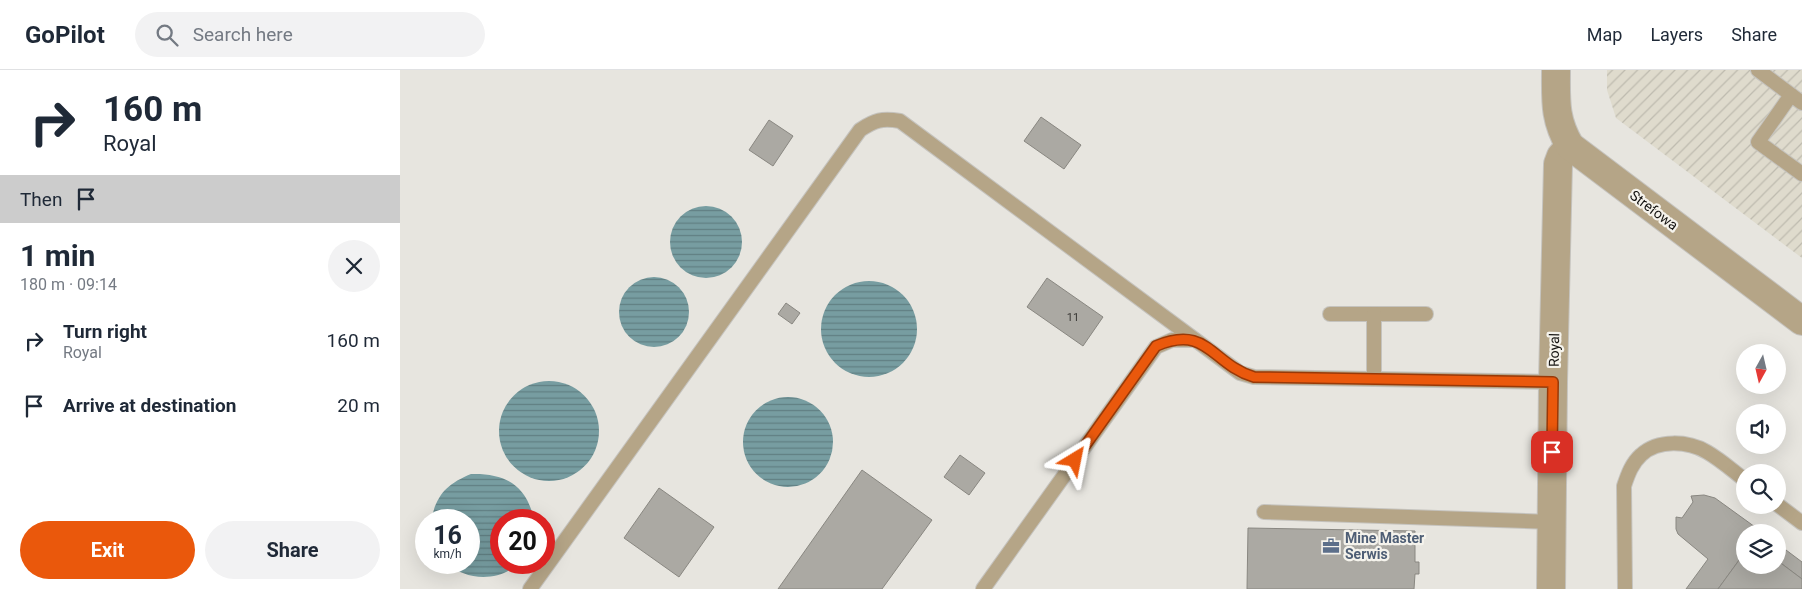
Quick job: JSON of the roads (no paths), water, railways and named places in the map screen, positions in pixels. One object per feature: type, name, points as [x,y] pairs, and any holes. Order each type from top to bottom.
[{"type":"street","name":"Strefowa","points":[[1556,70],[1556,109],[1558,120],[1560,128],[1570,146],[1802,321]]},
{"type":"street","name":"Royal","points":[[1551,589],[1558,164],[1561,156],[1570,146]]},
{"type":"lane","points":[[1758,70],[1797,99],[1758,142],[1802,174]]},
{"type":"lane","points":[[530,589],[860,130],[871,122],[885,119],[900,121],[1240,373],[1254,377],[1553,382]]},
{"type":"lane","points":[[1330,314],[1426,314]]},
{"type":"lane","points":[[1374,314],[1374,379]]},
{"type":"lane","points":[[983,589],[1156,346],[1172,340],[1196,340]]},
{"type":"lane","points":[[1625,589],[1624,486],[1630,470],[1642,454],[1659,445],[1687,444],[1707,452],[1736,473]]},
{"type":"lane","points":[[1786,511],[1802,523]]},
{"type":"lane","points":[[1264,512],[1552,522]]},
{"type":"water","points":[[713,206],[732,216],[740,228],[742,242],[740,256],[732,268],[720,276],[699,278],[680,268],[672,256],[670,235],[680,216],[692,208]]},
{"type":"water","points":[[654,277],[673,283],[683,293],[689,312],[683,331],[673,341],[654,347],[635,341],[625,331],[619,312],[625,293],[635,283]]},
{"type":"water","points":[[869,281],[887,285],[903,295],[913,311],[917,329],[913,347],[903,363],[887,373],[869,377],[851,373],[835,363],[825,347],[821,329],[825,311],[835,295],[851,285]]},
{"type":"water","points":[[549,381],[559,382],[577,389],[591,403],[598,421],[598,441],[591,459],[577,473],[559,480],[549,481],[539,480],[521,473],[507,459],[500,441],[499,431],[500,421],[507,403],[521,389],[539,382]]},
{"type":"water","points":[[788,397],[805,401],[820,410],[829,425],[833,442],[829,459],[820,474],[805,483],[788,487],[771,483],[756,474],[747,459],[743,442],[747,425],[756,410],[771,401]]},
{"type":"water","points":[[471,474],[494,476],[513,483],[526,498],[531,509],[490,509],[490,574],[502,574],[483,577],[466,574],[480,574],[480,509],[434,509],[444,491],[455,482]]},
{"type":"place","name":"Mine Master Serwis","points":[[1331,546]]}]
